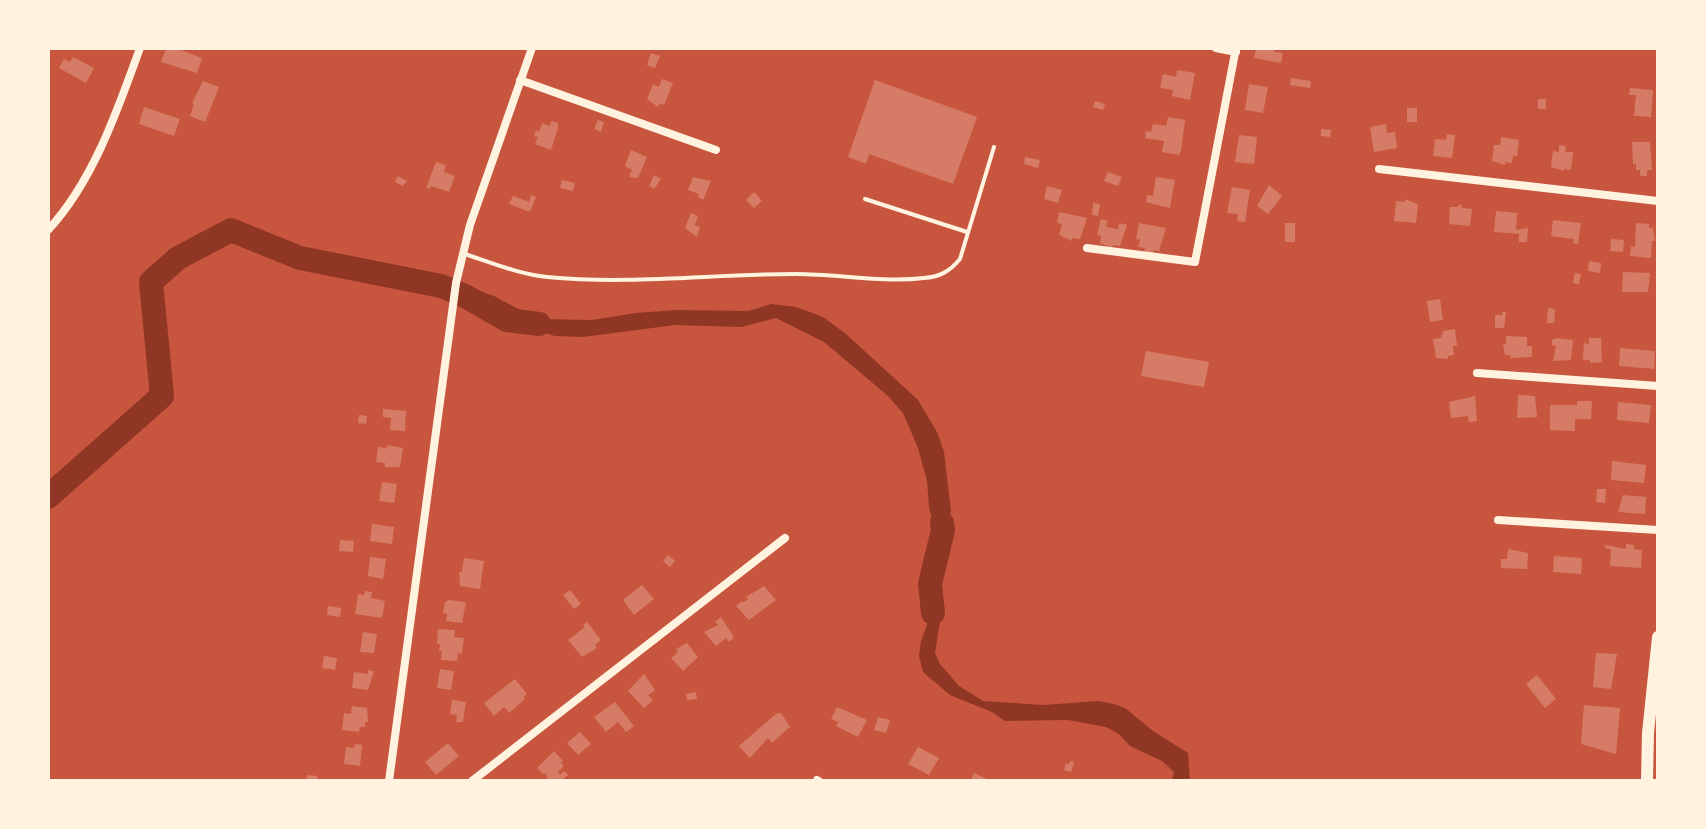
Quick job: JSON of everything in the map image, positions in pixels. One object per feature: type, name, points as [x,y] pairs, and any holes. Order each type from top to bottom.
[{"type":"main road","points":[[1647,781],[1648,733],[1658,637]]},
{"type":"street","points":[[48,230],[62,214],[88,171],[140,48]]},
{"type":"street","points":[[389,781],[456,283],[463,253],[532,48]]},
{"type":"street","points":[[1087,248],[1195,262],[1236,50],[1216,48]]},
{"type":"street","points":[[520,80],[716,150]]},
{"type":"street","points":[[1379,169],[1658,201]]},
{"type":"street","points":[[1477,373],[1658,386]]},
{"type":"street","points":[[1498,520],[1658,530]]},
{"type":"street","points":[[472,781],[785,538]]},
{"type":"lane","points":[[463,253],[505,268],[543,276],[603,280],[659,281],[798,274],[923,278],[940,275],[960,259],[994,147]]},
{"type":"lane","points":[[865,199],[967,232]]},
{"type":"lane","points":[[1573,781],[1601,781]]},
{"type":"shaded area","points":[[431,275],[494,296],[537,319],[592,320],[677,310],[748,311],[771,304],[796,307],[823,317],[918,400],[938,434],[944,452],[951,511],[930,574],[940,621],[935,653],[940,664],[959,686],[983,701],[1043,705],[1099,701],[1125,708],[1153,731],[1188,753],[1190,781],[1172,781],[1174,772],[1162,761],[1130,746],[1119,734],[1106,727],[1068,720],[1005,721],[992,712],[950,695],[923,672],[919,656],[921,641],[931,614],[924,598],[921,574],[934,526],[918,448],[903,413],[887,395],[824,342],[776,318],[741,327],[675,325],[583,337],[555,336],[510,322],[470,299],[428,288]]},
{"type":"building","points":[[166,48],[176,48],[202,58],[197,73],[161,62]]},
{"type":"building","points":[[1256,48],[1275,48],[1274,52],[1283,53],[1281,63],[1254,58]]},
{"type":"building","points":[[651,53],[660,56],[655,68],[647,65]]},
{"type":"building","points":[[73,57],[94,68],[86,83],[59,68],[64,59],[70,62]]},
{"type":"building","points":[[1177,70],[1195,73],[1190,100],[1172,96],[1173,90],[1160,88],[1163,74],[1176,77]]},
{"type":"building","points":[[1291,78],[1311,81],[1310,88],[1290,85]]},
{"type":"building","points":[[662,79],[673,83],[664,105],[660,103],[658,107],[647,99],[653,84],[659,87]]},
{"type":"building","points":[[875,80],[977,117],[953,184],[869,154],[866,164],[848,157]]},
{"type":"building","points":[[203,81],[219,87],[205,122],[190,116],[192,103]]},
{"type":"building","points":[[1249,84],[1268,87],[1263,113],[1245,110]]},
{"type":"building","points":[[1630,88],[1653,90],[1651,117],[1634,116],[1636,95],[1629,95]]},
{"type":"building","points":[[1538,99],[1546,99],[1546,109],[1538,109]]},
{"type":"building","points":[[1095,101],[1105,104],[1103,110],[1093,107]]},
{"type":"building","points":[[144,107],[180,119],[174,136],[139,124]]},
{"type":"building","points":[[1407,108],[1417,108],[1417,122],[1407,122]]},
{"type":"building","points":[[1168,117],[1185,120],[1179,155],[1162,152],[1164,141],[1145,138],[1146,131],[1151,132],[1153,124],[1166,126]]},
{"type":"building","points":[[598,120],[604,122],[601,132],[594,129]]},
{"type":"building","points":[[551,121],[558,123],[558,128],[551,150],[535,144],[538,137],[534,136],[542,123],[550,126]]},
{"type":"building","points":[[1386,124],[1387,133],[1395,132],[1397,148],[1374,152],[1370,127]]},
{"type":"building","points":[[1321,129],[1331,130],[1330,137],[1321,136]]},
{"type":"building","points":[[1447,134],[1455,135],[1452,158],[1433,156],[1435,139],[1446,140]]},
{"type":"building","points":[[1239,135],[1257,137],[1254,164],[1235,162]]},
{"type":"building","points":[[1501,137],[1519,140],[1517,156],[1513,156],[1512,163],[1505,162],[1505,165],[1492,161],[1494,145],[1500,145]]},
{"type":"building","points":[[1632,142],[1650,142],[1652,170],[1647,170],[1647,176],[1640,176],[1640,170],[1636,170],[1636,164],[1633,164]]},
{"type":"building","points":[[1559,145],[1566,146],[1565,152],[1573,152],[1571,170],[1551,167],[1553,151],[1559,152]]},
{"type":"building","points":[[631,150],[647,157],[638,178],[629,177],[632,170],[625,166]]},
{"type":"building","points":[[1025,157],[1040,160],[1038,168],[1024,164]]},
{"type":"building","points":[[436,162],[446,165],[444,172],[455,176],[449,192],[431,186],[426,188]]},
{"type":"building","points":[[1108,172],[1122,177],[1118,186],[1104,181]]},
{"type":"building","points":[[654,175],[661,179],[654,189],[649,186]]},
{"type":"building","points":[[398,176],[407,181],[403,186],[395,182]]},
{"type":"building","points":[[693,177],[711,181],[703,200],[698,197],[699,194],[688,190]]},
{"type":"building","points":[[1156,177],[1175,180],[1170,208],[1146,202],[1147,195],[1153,196]]},
{"type":"building","points":[[562,180],[575,183],[573,191],[560,188]]},
{"type":"building","points":[[1269,185],[1282,196],[1268,214],[1257,206]]},
{"type":"building","points":[[1047,186],[1062,190],[1058,203],[1044,199]]},
{"type":"building","points":[[1232,187],[1250,190],[1245,222],[1237,221],[1238,214],[1227,213]]},
{"type":"building","points":[[754,192],[762,201],[754,208],[746,200]]},
{"type":"building","points":[[531,195],[536,197],[530,212],[509,204],[513,196],[529,202]]},
{"type":"building","points":[[1405,199],[1418,204],[1416,223],[1394,221],[1396,201],[1405,202]]},
{"type":"building","points":[[1093,203],[1100,204],[1098,216],[1092,215]]},
{"type":"building","points":[[1458,205],[1472,209],[1470,226],[1449,224],[1450,207]]},
{"type":"building","points":[[1496,211],[1517,213],[1516,230],[1528,228],[1527,242],[1519,242],[1519,234],[1494,232]]},
{"type":"building","points":[[1059,212],[1087,218],[1080,239],[1072,238],[1072,241],[1059,235],[1062,224],[1057,223]]},
{"type":"building","points":[[691,213],[698,216],[695,225],[700,227],[697,237],[685,228]]},
{"type":"building","points":[[1101,219],[1108,221],[1106,227],[1118,229],[1119,223],[1127,225],[1120,246],[1113,245],[1112,248],[1100,243],[1101,236],[1097,235]]},
{"type":"building","points":[[1553,220],[1581,223],[1578,244],[1573,243],[1574,239],[1551,236]]},
{"type":"building","points":[[1139,223],[1166,228],[1159,251],[1154,250],[1153,254],[1138,247]]},
{"type":"building","points":[[1285,223],[1295,223],[1295,242],[1285,242]]},
{"type":"building","points":[[1636,223],[1649,224],[1649,228],[1653,228],[1655,241],[1652,241],[1651,258],[1630,256],[1631,246],[1635,247]]},
{"type":"building","points":[[1611,239],[1624,240],[1623,252],[1610,251]]},
{"type":"building","points":[[1589,261],[1601,263],[1600,273],[1588,271]]},
{"type":"building","points":[[1623,272],[1650,273],[1648,292],[1622,292]]},
{"type":"building","points":[[1575,273],[1581,274],[1579,284],[1573,283]]},
{"type":"building","points":[[1440,299],[1443,320],[1430,322],[1427,301]]},
{"type":"building","points":[[1548,308],[1555,309],[1554,323],[1547,323]]},
{"type":"building","points":[[1506,312],[1504,328],[1495,328],[1495,315],[1502,315]]},
{"type":"building","points":[[1455,329],[1457,346],[1453,346],[1454,355],[1448,356],[1448,359],[1436,358],[1433,339],[1441,338],[1443,331]]},
{"type":"building","points":[[1506,336],[1527,337],[1527,346],[1532,346],[1532,357],[1510,358],[1511,355],[1505,355],[1503,344],[1506,344]]},
{"type":"building","points":[[1589,338],[1601,338],[1602,362],[1583,360],[1584,343],[1589,344]]},
{"type":"building","points":[[1552,340],[1573,340],[1571,360],[1553,361],[1556,346],[1552,345]]},
{"type":"building","points":[[1620,348],[1655,351],[1654,369],[1619,366]]},
{"type":"building","points":[[1146,351],[1209,362],[1204,387],[1141,376]]},
{"type":"building","points":[[1518,395],[1535,396],[1537,417],[1517,418]]},
{"type":"building","points":[[1475,396],[1477,421],[1469,422],[1468,416],[1451,418],[1449,402]]},
{"type":"building","points":[[1577,401],[1592,401],[1591,419],[1575,419],[1575,431],[1550,430],[1550,405],[1577,405]]},
{"type":"building","points":[[1618,402],[1651,405],[1649,423],[1617,420]]},
{"type":"building","points":[[383,409],[406,411],[405,431],[390,430],[391,418],[383,417]]},
{"type":"building","points":[[359,415],[367,416],[366,424],[358,423]]},
{"type":"building","points":[[387,445],[403,448],[400,467],[385,467],[385,463],[376,462],[378,447],[387,448]]},
{"type":"building","points":[[1612,461],[1646,465],[1644,483],[1611,480]]},
{"type":"building","points":[[382,482],[397,484],[394,503],[379,501]]},
{"type":"building","points":[[1597,489],[1606,489],[1605,503],[1596,502]]},
{"type":"building","points":[[1623,495],[1646,497],[1645,514],[1618,512]]},
{"type":"building","points":[[372,524],[394,527],[392,544],[370,541]]},
{"type":"building","points":[[340,540],[354,541],[353,552],[339,551]]},
{"type":"building","points":[[1626,544],[1642,550],[1641,568],[1610,566],[1611,549],[1605,548],[1605,545],[1626,549]]},
{"type":"building","points":[[1508,549],[1528,553],[1527,569],[1501,568],[1501,559],[1507,559]]},
{"type":"building","points":[[668,555],[675,561],[670,567],[663,561]]},
{"type":"building","points":[[1554,556],[1582,558],[1581,574],[1553,572]]},
{"type":"building","points":[[370,557],[386,559],[383,579],[368,576]]},
{"type":"building","points":[[464,558],[484,561],[480,589],[460,586],[459,572],[462,572]]},
{"type":"building","points":[[642,585],[654,599],[634,615],[623,600]]},
{"type":"building","points":[[764,586],[776,600],[749,620],[736,606]]},
{"type":"building","points":[[570,590],[581,604],[574,609],[563,595]]},
{"type":"building","points":[[365,591],[372,592],[371,598],[385,601],[382,618],[355,614],[358,594],[364,595]]},
{"type":"building","points":[[445,602],[466,602],[462,623],[446,621],[447,614],[443,613]]},
{"type":"building","points":[[328,606],[341,608],[340,617],[327,615]]},
{"type":"building","points":[[721,617],[734,637],[729,642],[726,638],[716,646],[704,632],[718,625],[715,622]]},
{"type":"building","points":[[587,622],[601,640],[595,645],[597,648],[582,657],[568,640]]},
{"type":"building","points":[[438,629],[455,630],[454,637],[464,638],[462,654],[458,653],[457,661],[441,660],[442,651],[439,651],[440,644],[437,644]]},
{"type":"building","points":[[363,632],[377,634],[374,653],[360,652]]},
{"type":"building","points":[[687,643],[698,657],[683,671],[671,658],[678,652],[676,649]]},
{"type":"building","points":[[1596,653],[1617,654],[1611,689],[1593,687]]},
{"type":"building","points":[[324,656],[337,658],[335,670],[322,668]]},
{"type":"building","points":[[440,669],[454,671],[451,690],[437,688]]},
{"type":"building","points":[[368,670],[374,671],[368,690],[352,688],[354,672],[368,674]]},
{"type":"building","points":[[644,674],[655,690],[648,695],[653,700],[644,708],[628,691]]},
{"type":"building","points":[[1537,675],[1556,699],[1545,708],[1526,684]]},
{"type":"building","points":[[515,679],[527,694],[523,697],[525,699],[509,713],[504,707],[494,716],[484,703]]},
{"type":"building","points":[[696,692],[697,699],[687,700],[686,694]]},
{"type":"building","points":[[452,700],[466,702],[463,722],[456,722],[457,715],[450,714]]},
{"type":"building","points":[[615,702],[634,726],[626,732],[618,722],[606,732],[594,717]]},
{"type":"building","points":[[1584,705],[1620,708],[1616,754],[1581,744]]},
{"type":"building","points":[[352,706],[367,708],[368,722],[365,722],[365,727],[360,727],[359,732],[342,730],[344,713],[351,714]]},
{"type":"building","points":[[837,707],[867,720],[858,737],[836,726],[838,722],[831,719]]},
{"type":"building","points":[[777,713],[781,713],[790,727],[772,743],[768,738],[750,758],[739,746]]},
{"type":"building","points":[[878,717],[890,720],[886,733],[874,730]]},
{"type":"building","points":[[580,732],[591,744],[578,755],[567,743]]},
{"type":"building","points":[[448,743],[459,756],[436,775],[425,762]]},
{"type":"building","points":[[355,744],[362,745],[360,766],[344,764],[346,747],[354,748]]},
{"type":"building","points":[[918,747],[939,758],[929,775],[908,764]]},
{"type":"building","points":[[554,751],[564,766],[558,772],[560,775],[564,771],[568,775],[561,781],[549,781],[545,773],[537,768]]},
{"type":"building","points":[[1070,761],[1074,762],[1071,772],[1064,770]]},
{"type":"building","points":[[974,773],[991,781],[970,781]]},
{"type":"building","points":[[307,775],[318,776],[317,781],[306,781]]},
{"type":"waterway","points":[[48,497],[162,396],[151,282],[178,258],[231,230],[300,258],[441,286],[507,320],[539,324]]},
{"type":"waterway","points":[[933,613],[930,584],[942,523]]}]
